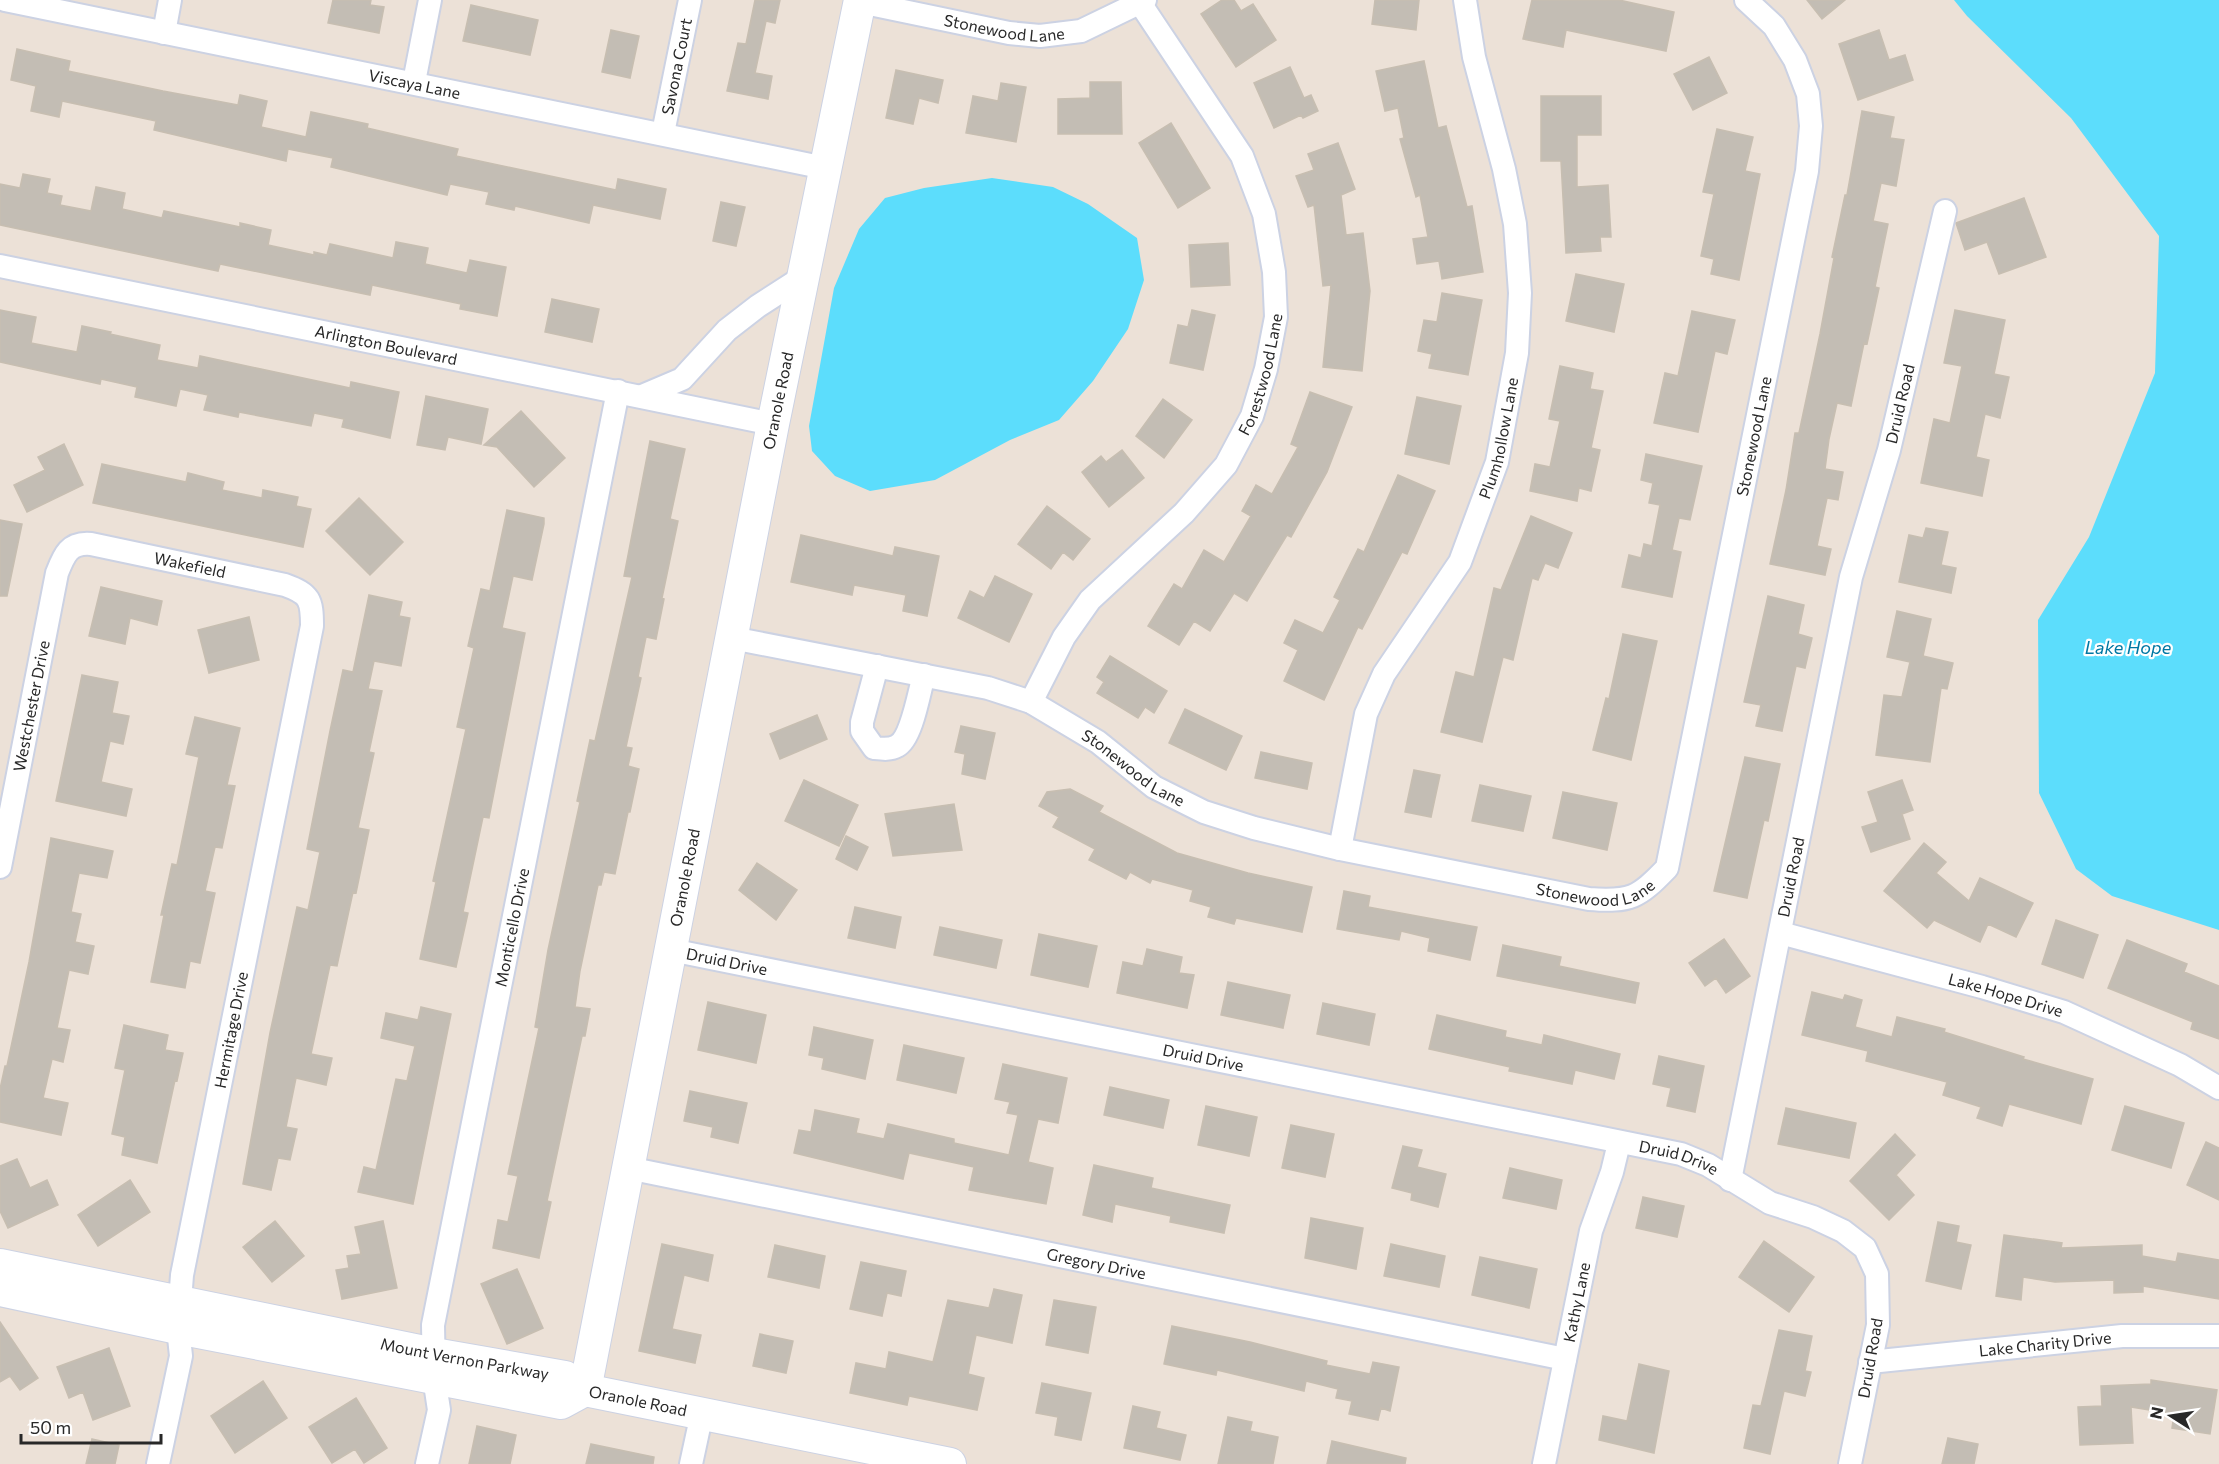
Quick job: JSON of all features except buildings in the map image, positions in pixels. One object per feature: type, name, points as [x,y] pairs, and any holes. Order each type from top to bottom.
[{"type":"street","name":"Viscaya Lane","points":[[5,0],[825,168]]},
{"type":"street","points":[[164,33],[170,0]]},
{"type":"street","points":[[414,82],[430,0]]},
{"type":"street","name":"Savona Court","points":[[663,134],[690,0]]},
{"type":"street","name":"Plumhollow Lane","points":[[1340,849],[1366,714],[1384,674],[1460,562],[1497,462],[1517,353],[1520,293],[1515,224],[1504,169],[1474,57],[1465,0]]},
{"type":"street","name":"Stonewood Lane","points":[[732,638],[988,688],[1031,702],[1098,742],[1154,786],[1204,812],[1294,840],[1589,899],[1612,901],[1631,898],[1646,889],[1667,868],[1807,171],[1811,126],[1808,94],[1795,60],[1774,26],[1746,0]]},
{"type":"street","name":"Stonewood Lane","points":[[860,1],[1009,33],[1040,36],[1081,31],[1141,1]]},
{"type":"street","name":"Oranole Road","points":[[860,1],[773,424],[585,1390],[940,1463]]},
{"type":"street","name":"Forestwood Lane","points":[[1031,702],[1064,637],[1090,600],[1184,513],[1227,465],[1252,416],[1266,369],[1276,317],[1274,272],[1264,214],[1242,156],[1141,1]]},
{"type":"street","name":"Druid Road","points":[[1850,1464],[1878,1325],[1877,1274],[1865,1248],[1844,1231],[1813,1217],[1770,1203],[1730,1180],[1851,577],[1889,450],[1945,210]]},
{"type":"street","name":"Arlington Boulevard","points":[[0,266],[773,424]]},
{"type":"street","points":[[642,396],[682,379],[727,330],[758,306],[803,277]]},
{"type":"street","name":"Monticello Drive","points":[[427,1464],[439,1410],[434,1366],[433,1325],[618,391]]},
{"type":"street","name":"Wakefield","points":[[69,549],[81,543],[91,544],[285,585],[300,590],[308,597]]},
{"type":"street","name":"Westchester Drive","points":[[0,867],[57,573],[69,549]]},
{"type":"street","name":"Hermitage Drive","points":[[158,1464],[181,1356],[179,1315],[187,1251],[312,626],[312,608],[308,597]]},
{"type":"street","points":[[877,666],[862,722],[862,731],[874,748],[886,750],[900,745],[908,733],[924,675]]},
{"type":"street","name":"Lake Hope Drive","points":[[1779,933],[1982,987],[2064,1012],[2180,1065],[2219,1088]]},
{"type":"street","name":"Druid Drive","points":[[671,950],[1681,1154],[1708,1165],[1730,1180]]},
{"type":"street","name":"Kathy Lane","points":[[1544,1464],[1591,1231],[1612,1172],[1619,1143]]},
{"type":"street","name":"Gregory Drive","points":[[628,1168],[1565,1359]]},
{"type":"street","name":"Mount Vernon Parkway","points":[[0,1265],[179,1315]]},
{"type":"street","name":"Mount Vernon Parkway","points":[[0,1290],[179,1315],[434,1366],[561,1403],[585,1390]]},
{"type":"street","name":"Lake Charity Drive","points":[[1870,1362],[2122,1336],[2219,1336]]},
{"type":"street","points":[[692,1464],[702,1413]]},
{"type":"water","name":"Lake Hope","points":[[1954,0],[2219,0],[2219,930],[2112,896],[2076,869],[2039,793],[2038,620],[2089,537],[2155,373],[2159,236],[2071,118],[1967,16]]},
{"type":"water","points":[[992,178],[1053,187],[1088,204],[1137,238],[1144,280],[1128,329],[1093,381],[1059,420],[1010,440],[935,480],[870,491],[835,476],[812,451],[809,426],[834,288],[859,229],[885,198],[924,188]]}]
